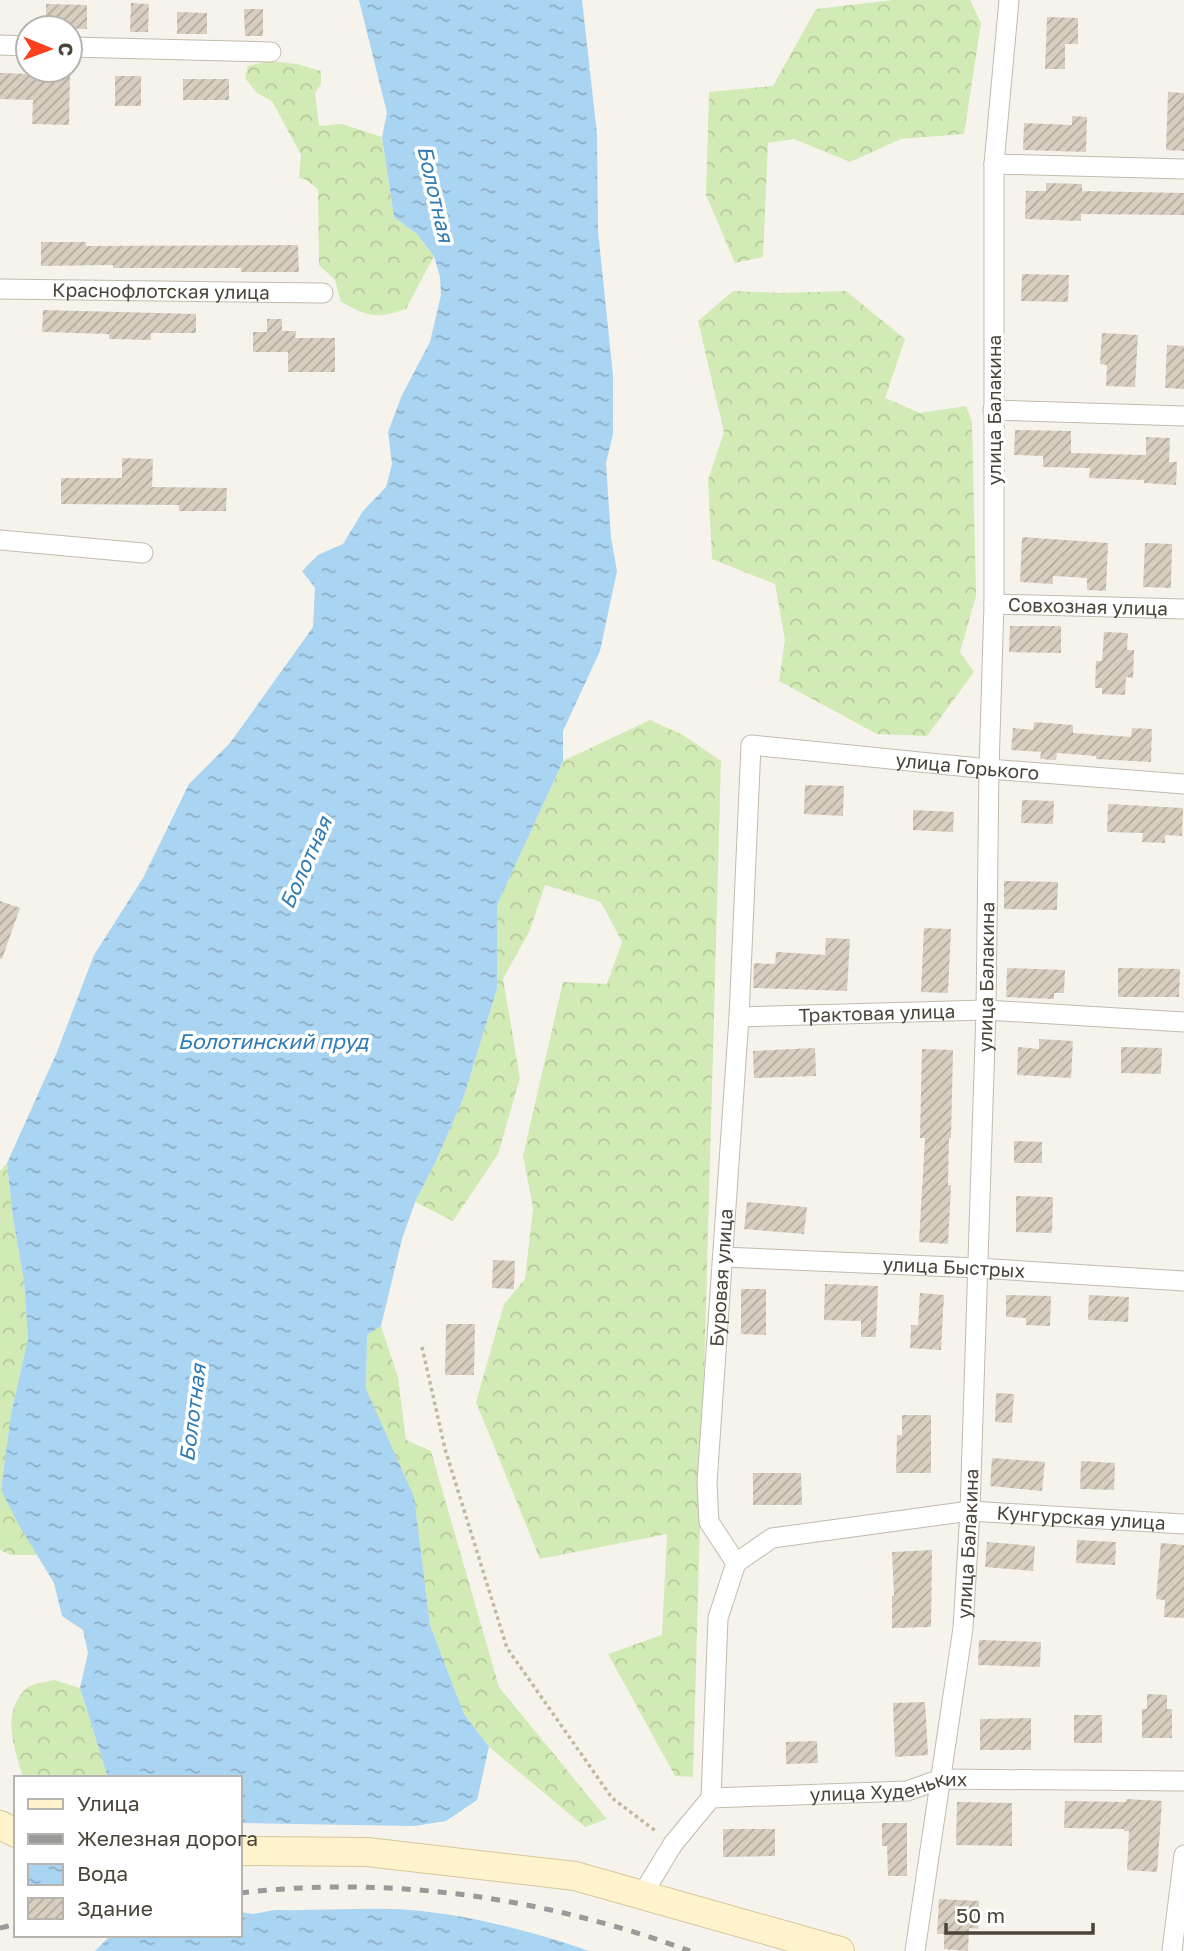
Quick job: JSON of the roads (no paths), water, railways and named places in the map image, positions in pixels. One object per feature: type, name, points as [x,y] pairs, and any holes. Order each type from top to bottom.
[{"type":"street","name":"улица Балакина","points":[[915,1951],[963,1628],[970,1511],[986,1010],[994,604],[994,164],[1009,0]]},
{"type":"street","points":[[84,47],[271,52]]},
{"type":"street","points":[[994,164],[1184,169]]},
{"type":"street","name":"Краснофлотская улица","points":[[0,289],[323,293]]},
{"type":"street","points":[[993,410],[1184,416]]},
{"type":"street","points":[[0,540],[143,553]]},
{"type":"street","name":"Совхозная улица","points":[[994,604],[1184,609]]},
{"type":"street","name":"улица Горького","points":[[751,745],[989,769],[1184,784]]},
{"type":"street","name":"Буровая улица","points":[[736,1563],[709,1522],[707,1483],[739,1017],[751,745]]},
{"type":"street","name":"Трактовая улица","points":[[739,1017],[986,1010],[1184,1022]]},
{"type":"street","name":"улица Быстрых","points":[[723,1257],[978,1268],[1184,1281]]},
{"type":"street","name":"Кунгурская улица","points":[[736,1563],[772,1538],[970,1511],[1184,1524]]},
{"type":"street","points":[[642,1895],[673,1844],[711,1798],[718,1618],[736,1563]]},
{"type":"street","name":"улица Худеньких","points":[[711,1798],[907,1791],[941,1779],[1184,1781]]},
{"type":"street","points":[[242,1851],[367,1852],[575,1876],[840,1951]]},
{"type":"street","points":[[1172,1951],[1184,1855]]},
{"type":"water","name":"Болотинский пруд","points":[[359,0],[582,0],[597,134],[598,231],[613,375],[613,434],[606,463],[611,538],[617,571],[600,651],[563,731],[563,761],[497,905],[497,989],[463,1099],[415,1202],[402,1239],[381,1326],[367,1335],[366,1389],[414,1497],[430,1625],[464,1714],[489,1747],[477,1800],[446,1821],[414,1826],[242,1823],[242,1776],[107,1776],[80,1688],[88,1653],[83,1630],[62,1616],[54,1583],[1,1490],[11,1414],[28,1339],[24,1281],[7,1163],[57,1052],[94,955],[143,878],[189,784],[230,743],[313,627],[315,588],[302,571],[318,555],[343,544],[363,511],[386,487],[392,464],[388,432],[402,395],[430,342],[441,295],[440,277],[434,256],[417,234],[394,217],[382,137],[387,113]]},
{"type":"water","points":[[376,1909],[431,1912],[500,1925],[589,1951],[95,1951],[109,1937],[242,1937],[242,1912],[253,1914],[275,1910]]},
{"type":"railway","points":[[242,1893],[355,1887],[468,1895],[580,1917],[690,1951]]},
{"type":"railway","points":[[0,1928],[14,1924]]},
{"type":"water label","name":"Болотная","points":[[435,194]]},
{"type":"water label","name":"Болотная","points":[[306,863]]},
{"type":"water label","name":"Болотная","points":[[193,1413]]}]
